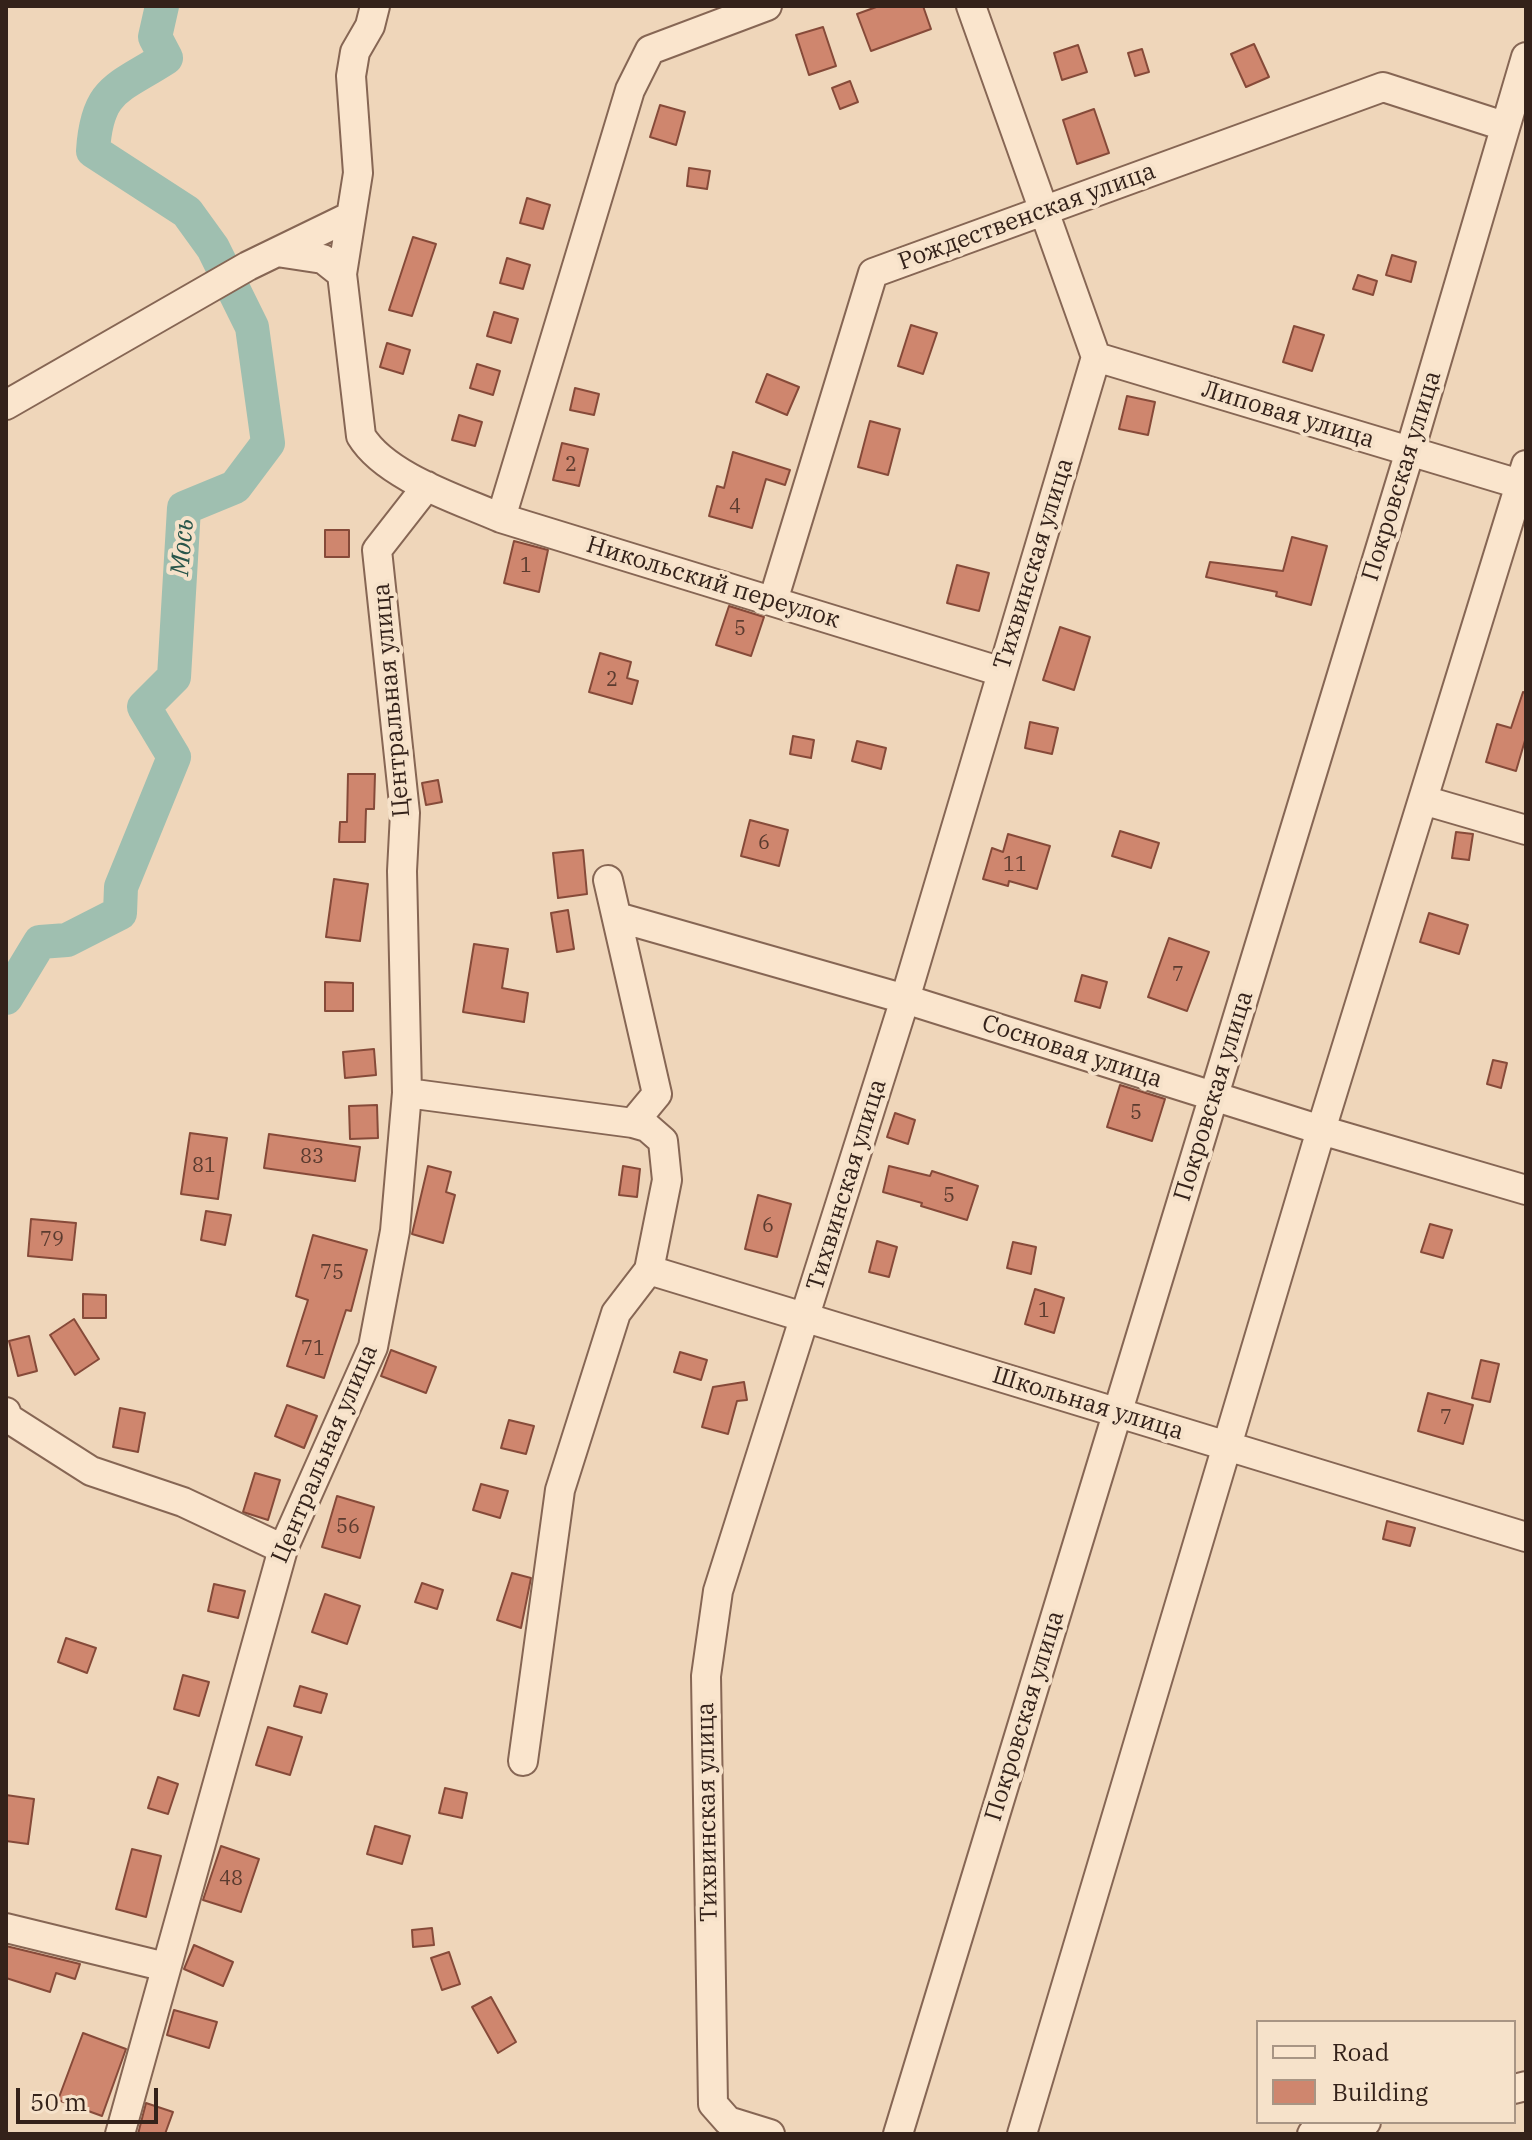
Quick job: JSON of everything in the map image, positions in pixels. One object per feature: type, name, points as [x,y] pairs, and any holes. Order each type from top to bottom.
[{"type":"street","name":"Никольский переулок","points":[[375,6],[370,26],[355,52],[351,76],[358,173],[342,274],[361,436],[371,453],[427,486],[501,518],[1002,672]]},
{"type":"street","points":[[501,518],[630,90],[650,50],[767,6]]},
{"type":"street","points":[[971,6],[1096,357]]},
{"type":"street","name":"Покровская улица","points":[[898,2134],[1410,451],[1526,57]]},
{"type":"street","name":"Рождественская улица","points":[[773,601],[873,273],[1383,87],[1504,126]]},
{"type":"street","points":[[6,405],[248,266],[351,216]]},
{"type":"street","points":[[276,252],[303,253],[323,259],[342,274]]},
{"type":"street","name":"Липовая улица","points":[[1096,357],[1410,451],[1524,478]]},
{"type":"street","name":"Тихвинская улица","points":[[770,2134],[728,2121],[713,2104],[706,1676],[718,1591],[807,1318],[905,999],[1096,357]]},
{"type":"street","points":[[1022,2134],[1321,1130],[1524,478]]},
{"type":"street","name":"Центральная улица","points":[[120,2134],[283,1549],[373,1347],[395,1231],[407,1093],[402,871],[405,813],[377,550],[427,486]]},
{"type":"street","points":[[1423,800],[1526,830]]},
{"type":"street","points":[[608,880],[657,1094],[633,1123]]},
{"type":"street","name":"Сосновая улица","points":[[617,917],[905,999],[1213,1097],[1526,1190]]},
{"type":"street","points":[[407,1093],[633,1123],[647,1127],[663,1141],[667,1180],[649,1270],[616,1313],[560,1490],[523,1761]]},
{"type":"street","name":"Школьная улица","points":[[649,1270],[1526,1537]]},
{"type":"street","points":[[6,1412],[8,1418],[91,1471],[183,1502],[283,1549]]},
{"type":"street","points":[[6,1928],[166,1967]]},
{"type":"street","points":[[1312,2134],[1357,2124]]},
{"type":"building","points":[[879,6],[923,6],[931,29],[871,51],[857,14]]},
{"type":"building","points":[[823,27],[836,66],[809,75],[796,35]]},
{"type":"building","points":[[1254,44],[1269,77],[1246,87],[1231,54]]},
{"type":"building","points":[[1078,45],[1087,72],[1062,80],[1054,53]]},
{"type":"building","points":[[1142,49],[1149,72],[1135,76],[1128,53]]},
{"type":"building","points":[[850,81],[858,102],[840,109],[832,88]]},
{"type":"building","points":[[660,105],[685,112],[676,145],[650,137]]},
{"type":"building","points":[[1094,109],[1109,153],[1077,164],[1063,120]]},
{"type":"building","points":[[689,168],[710,171],[707,189],[687,186]]},
{"type":"building","points":[[527,198],[550,205],[543,229],[520,223]]},
{"type":"building","points":[[413,237],[436,244],[412,316],[389,310]]},
{"type":"building","points":[[1392,255],[1416,262],[1411,282],[1386,275]]},
{"type":"building","points":[[507,258],[530,265],[523,289],[500,283]]},
{"type":"building","points":[[1358,275],[1377,281],[1373,295],[1353,289]]},
{"type":"building","points":[[494,312],[518,319],[511,343],[487,336]]},
{"type":"building","points":[[911,325],[937,333],[923,374],[898,366]]},
{"type":"building","points":[[1294,326],[1324,335],[1312,371],[1283,362]]},
{"type":"building","points":[[387,343],[410,350],[403,374],[380,367]]},
{"type":"building","points":[[477,364],[500,371],[493,395],[470,388]]},
{"type":"building","points":[[767,374],[799,387],[787,415],[756,402]]},
{"type":"building","points":[[575,388],[599,394],[594,415],[570,410]]},
{"type":"building","points":[[1127,396],[1155,402],[1148,435],[1119,429]]},
{"type":"building","points":[[459,415],[482,422],[475,446],[452,440]]},
{"type":"building","points":[[870,421],[900,429],[888,475],[858,467]]},
{"type":"building","points":[[562,443],[588,449],[579,486],[553,480]]},
{"type":"building","points":[[733,452],[790,470],[785,485],[766,479],[752,528],[709,516],[717,486],[724,488]]},
{"type":"building","points":[[325,530],[349,530],[349,557],[325,557]]},
{"type":"building","points":[[1292,537],[1327,546],[1311,605],[1276,596],[1277,592],[1206,577],[1210,562],[1283,571]]},
{"type":"building","points":[[514,541],[548,550],[539,592],[504,583]]},
{"type":"building","points":[[957,565],[989,573],[979,611],[947,603]]},
{"type":"building","points":[[729,606],[764,617],[751,656],[716,645]]},
{"type":"building","points":[[1060,627],[1090,637],[1074,690],[1043,680]]},
{"type":"building","points":[[600,653],[631,662],[627,678],[638,681],[632,704],[589,692]]},
{"type":"building","points":[[1523,692],[1526,693],[1526,737],[1516,771],[1486,762],[1497,724],[1511,728]]},
{"type":"building","points":[[1030,722],[1058,728],[1052,754],[1025,748]]},
{"type":"building","points":[[793,736],[814,740],[811,758],[790,754]]},
{"type":"building","points":[[857,741],[886,748],[881,769],[852,761]]},
{"type":"building","points":[[348,774],[375,774],[374,809],[366,809],[365,842],[339,842],[340,822],[347,822]]},
{"type":"building","points":[[438,780],[442,802],[426,805],[422,783]]},
{"type":"building","points":[[750,820],[788,830],[779,866],[741,856]]},
{"type":"building","points":[[1120,831],[1159,843],[1151,868],[1112,856]]},
{"type":"building","points":[[1456,832],[1473,834],[1469,860],[1452,858]]},
{"type":"building","points":[[1008,834],[1050,846],[1037,889],[1009,881],[1008,886],[983,879],[992,848],[1003,852]]},
{"type":"building","points":[[583,850],[587,894],[558,898],[553,853]]},
{"type":"building","points":[[334,879],[368,884],[360,941],[326,937]]},
{"type":"building","points":[[568,910],[574,949],[557,952],[551,913]]},
{"type":"building","points":[[1429,913],[1468,925],[1459,954],[1420,942]]},
{"type":"building","points":[[1169,938],[1209,952],[1187,1011],[1148,997]]},
{"type":"building","points":[[474,944],[508,949],[502,988],[528,993],[524,1022],[463,1012]]},
{"type":"building","points":[[1082,975],[1107,982],[1100,1008],[1075,1001]]},
{"type":"building","points":[[325,982],[353,983],[353,1011],[325,1011]]},
{"type":"building","points":[[374,1049],[376,1075],[345,1078],[343,1052]]},
{"type":"building","points":[[1493,1060],[1507,1063],[1501,1088],[1487,1084]]},
{"type":"building","points":[[1120,1085],[1165,1099],[1152,1141],[1107,1127]]},
{"type":"building","points":[[377,1105],[378,1138],[350,1139],[349,1106]]},
{"type":"building","points":[[895,1113],[915,1120],[908,1144],[887,1137]]},
{"type":"building","points":[[190,1133],[227,1138],[218,1199],[181,1194]]},
{"type":"building","points":[[269,1134],[360,1147],[355,1181],[264,1168]]},
{"type":"building","points":[[428,1166],[451,1172],[446,1192],[455,1195],[443,1243],[412,1234]]},
{"type":"building","points":[[623,1166],[640,1169],[637,1197],[619,1195]]},
{"type":"building","points":[[889,1166],[930,1176],[932,1171],[978,1186],[967,1220],[883,1192]]},
{"type":"building","points":[[758,1195],[791,1204],[777,1257],[745,1249]]},
{"type":"building","points":[[206,1211],[231,1215],[225,1245],[201,1240]]},
{"type":"building","points":[[31,1219],[76,1223],[72,1260],[28,1256]]},
{"type":"building","points":[[1430,1224],[1452,1230],[1443,1258],[1421,1252]]},
{"type":"building","points":[[313,1235],[367,1250],[351,1311],[346,1310],[324,1378],[287,1366],[308,1300],[296,1296]]},
{"type":"building","points":[[877,1241],[897,1247],[889,1277],[869,1272]]},
{"type":"building","points":[[1013,1242],[1036,1247],[1031,1274],[1007,1268]]},
{"type":"building","points":[[1035,1289],[1064,1298],[1054,1333],[1025,1324]]},
{"type":"building","points":[[83,1294],[106,1295],[106,1318],[83,1318]]},
{"type":"building","points":[[74,1319],[99,1359],[75,1375],[50,1335]]},
{"type":"building","points":[[29,1336],[37,1371],[18,1376],[9,1341]]},
{"type":"building","points":[[391,1350],[436,1367],[426,1393],[381,1376]]},
{"type":"building","points":[[680,1352],[707,1360],[701,1380],[674,1372]]},
{"type":"building","points":[[1481,1360],[1499,1364],[1490,1402],[1472,1398]]},
{"type":"building","points":[[744,1382],[747,1400],[737,1401],[728,1434],[702,1427],[713,1387]]},
{"type":"building","points":[[1428,1393],[1473,1405],[1463,1444],[1418,1431]]},
{"type":"building","points":[[287,1405],[317,1416],[304,1448],[275,1436]]},
{"type":"building","points":[[120,1408],[145,1413],[138,1452],[113,1447]]},
{"type":"building","points":[[509,1420],[534,1426],[526,1454],[501,1448]]},
{"type":"building","points":[[255,1473],[280,1480],[268,1520],[243,1512]]},
{"type":"building","points":[[481,1484],[508,1491],[500,1518],[473,1510]]},
{"type":"building","points":[[337,1496],[374,1507],[360,1558],[322,1547]]},
{"type":"building","points":[[1387,1521],[1415,1528],[1410,1546],[1383,1539]]},
{"type":"building","points":[[512,1573],[531,1578],[521,1628],[497,1620]]},
{"type":"building","points":[[422,1583],[443,1590],[437,1609],[415,1602]]},
{"type":"building","points":[[214,1584],[245,1591],[238,1618],[208,1611]]},
{"type":"building","points":[[325,1594],[360,1606],[347,1644],[312,1632]]},
{"type":"building","points":[[66,1638],[96,1648],[87,1673],[58,1662]]},
{"type":"building","points":[[183,1675],[209,1682],[199,1716],[174,1709]]},
{"type":"building","points":[[300,1686],[327,1694],[321,1713],[294,1706]]},
{"type":"building","points":[[268,1727],[302,1737],[290,1775],[256,1765]]},
{"type":"building","points":[[158,1777],[178,1784],[168,1814],[148,1808]]},
{"type":"building","points":[[445,1788],[467,1793],[462,1818],[439,1813]]},
{"type":"building","points":[[6,1795],[34,1799],[28,1844],[6,1841]]},
{"type":"building","points":[[375,1826],[410,1836],[402,1864],[367,1854]]},
{"type":"building","points":[[221,1846],[259,1859],[241,1912],[203,1900]]},
{"type":"building","points":[[132,1849],[161,1856],[146,1917],[116,1909]]},
{"type":"building","points":[[432,1928],[434,1945],[413,1947],[412,1930]]},
{"type":"building","points":[[194,1945],[233,1962],[223,1986],[184,1969]]},
{"type":"building","points":[[6,1946],[80,1964],[75,1979],[56,1973],[50,1992],[6,1978]]},
{"type":"building","points":[[449,1952],[460,1984],[442,1990],[431,1958]]},
{"type":"building","points":[[491,1997],[516,2042],[498,2053],[472,2007]]},
{"type":"building","points":[[174,2010],[217,2022],[209,2048],[167,2035]]},
{"type":"building","points":[[83,2033],[126,2049],[102,2116],[58,2100]]},
{"type":"building","points":[[146,2103],[173,2112],[165,2134],[138,2134]]},
{"type":"waterway","name":"Мось","points":[[6,998],[40,942],[67,940],[120,913],[121,887],[174,757],[144,707],[174,677],[184,508],[235,487],[268,443],[252,327],[213,248],[187,212],[93,151],[95,130],[105,102],[123,84],[166,58],[155,37],[162,6]]}]
